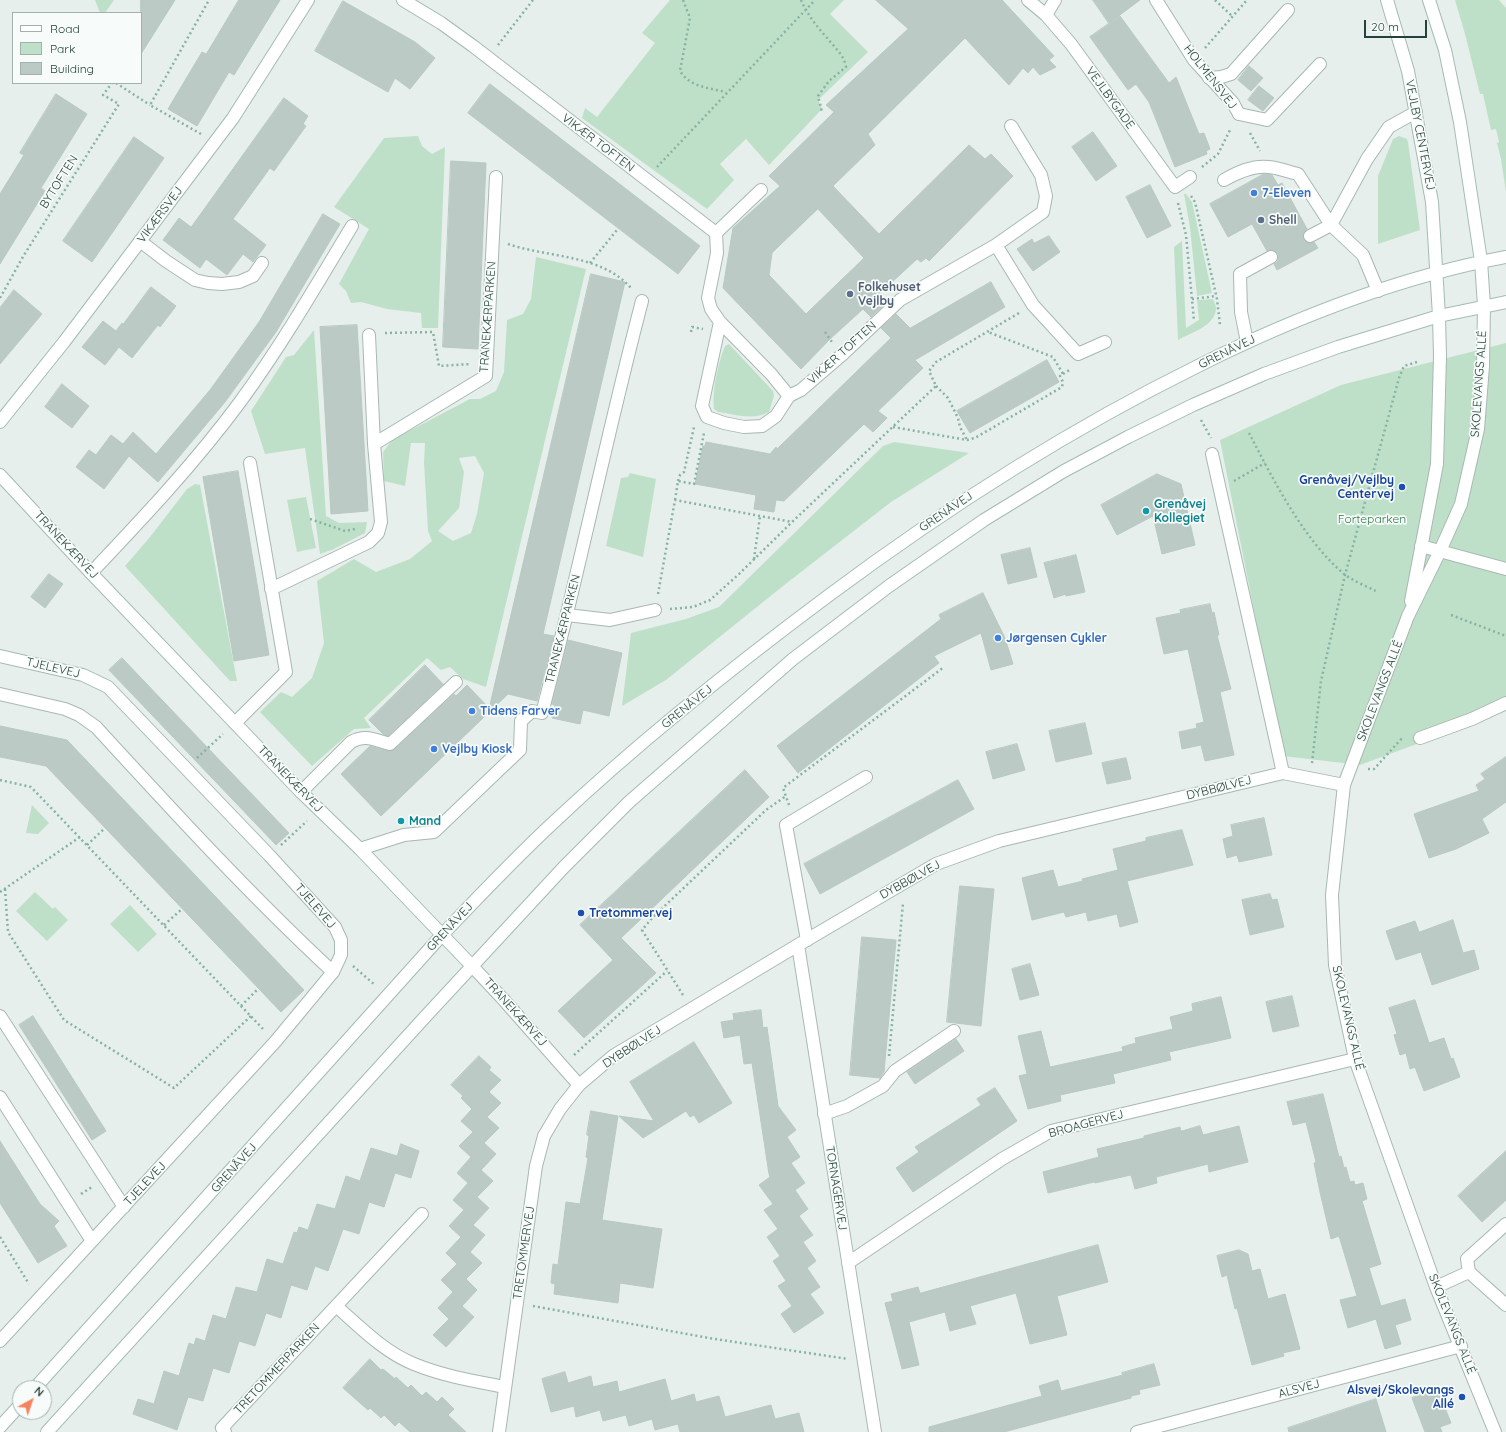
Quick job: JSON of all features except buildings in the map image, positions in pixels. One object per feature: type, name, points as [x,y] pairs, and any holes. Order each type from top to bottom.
[{"type":"street","name":"VIKÆRSVEJ","points":[[0,422],[64,342],[233,118],[308,0]]},
{"type":"street","name":"VIKÆR TOFTEN","points":[[403,0],[441,23],[716,233]]},
{"type":"street","name":"VEJLBYGADE","points":[[1028,0],[1046,16],[1071,44],[1182,182]]},
{"type":"street","points":[[1046,16],[1055,0]]},
{"type":"street","name":"HOLMENSVEJ","points":[[1156,0],[1194,60],[1233,103],[1239,114]]},
{"type":"street","name":"VEJLBY CENTERVEJ","points":[[1387,0],[1408,71],[1432,202],[1439,316]]},
{"type":"street","points":[[1429,0],[1444,50],[1460,122],[1481,261]]},
{"type":"street","points":[[1210,78],[1221,78],[1231,74],[1288,10]]},
{"type":"street","points":[[1239,114],[1267,120],[1320,64]]},
{"type":"street","points":[[1310,236],[1331,225],[1367,159],[1389,127],[1416,112]]},
{"type":"street","name":"VIKÆR TOFTEN","points":[[708,417],[724,423],[744,427],[762,426],[776,416],[789,396],[802,390],[900,300],[996,245],[1043,212],[1046,196],[1041,175],[1011,126]]},
{"type":"street","points":[[1224,180],[1238,172],[1254,168],[1270,167],[1298,174],[1331,225],[1363,255],[1378,291]]},
{"type":"street","name":"TRANEKÆRPARKEN","points":[[374,444],[486,376],[496,177]]},
{"type":"street","points":[[761,190],[716,233],[717,253],[708,298],[711,309],[720,322],[771,374],[789,396]]},
{"type":"street","points":[[91,573],[160,501],[239,403],[280,347],[352,226]]},
{"type":"street","points":[[140,241],[166,261],[195,280],[208,283],[222,284],[239,282],[253,276],[262,264]]},
{"type":"street","points":[[996,245],[1033,304],[1078,354],[1105,342]]},
{"type":"street","name":"GRENÅVEJ","points":[[42,1380],[442,935],[509,865],[605,775],[775,636],[873,563],[968,497],[1048,446],[1149,391],[1247,342],[1337,304],[1437,273],[1481,261],[1506,257]]},
{"type":"street","points":[[1247,342],[1241,312],[1240,274],[1270,258]]},
{"type":"street","name":"SKOLEVANGS ALLÉ","points":[[1481,261],[1484,306],[1483,366],[1478,429],[1460,504],[1440,551],[1408,616],[1344,785],[1332,895],[1335,965],[1355,1059],[1436,1287],[1495,1432]]},
{"type":"street","name":"TRANEKÆRPARKEN","points":[[360,849],[404,835],[434,832],[520,750],[521,721],[532,711],[542,713],[642,301]]},
{"type":"street","points":[[47,1432],[246,1212],[564,867],[629,802],[793,659],[889,586],[984,520],[1070,468],[1128,437],[1193,405],[1264,374],[1338,347],[1439,316],[1506,302]]},
{"type":"street","name":"SKOLEVANGS ALLÉ","points":[[1408,616],[1437,464],[1440,356],[1439,316]]},
{"type":"street","points":[[708,417],[702,406],[720,322]]},
{"type":"street","points":[[271,589],[369,542],[378,533],[381,522],[374,444],[369,335]]},
{"type":"street","points":[[1212,454],[1283,773]]},
{"type":"street","points":[[235,723],[286,672],[250,464]]},
{"type":"street","name":"TRANEKÆRVEJ","points":[[0,474],[91,573],[301,792],[360,849],[472,966],[579,1084]]},
{"type":"street","points":[[1421,546],[1506,569]]},
{"type":"street","points":[[567,615],[610,620],[655,610]]},
{"type":"street","name":"TJELEVEJ","points":[[0,656],[83,675],[108,687],[335,927],[341,940],[341,955],[333,972],[276,1042],[0,1340]]},
{"type":"street","points":[[301,792],[351,742],[359,738],[370,738],[390,744],[456,682]]},
{"type":"street","points":[[0,694],[65,709],[79,715],[96,727],[241,881],[333,972]]},
{"type":"street","points":[[1420,738],[1472,719],[1506,703]]},
{"type":"street","name":"DYBBØLVEJ","points":[[579,1084],[613,1056],[802,942],[936,864],[999,841],[1283,773],[1310,777],[1344,785]]},
{"type":"street","points":[[794,820],[866,776]]},
{"type":"street","name":"TORNAGERVEJ","points":[[794,820],[786,825],[824,1114],[875,1432]]},
{"type":"street","points":[[0,1016],[106,1177],[124,1207]]},
{"type":"street","points":[[824,1114],[847,1106],[883,1086],[895,1071],[954,1031]]},
{"type":"street","name":"BROAGERVEJ","points":[[848,1263],[1002,1159],[1051,1131],[1355,1059]]},
{"type":"street","name":"TRETOMMERVEJ","points":[[499,1432],[536,1166],[544,1136],[560,1109],[579,1084]]},
{"type":"street","points":[[0,1097],[92,1241]]},
{"type":"street","name":"TRETOMMERPARKEN","points":[[225,1432],[222,1428],[422,1214]]},
{"type":"street","points":[[1506,1224],[1468,1259],[1469,1272],[1506,1305]]},
{"type":"street","points":[[1436,1287],[1469,1272]]},
{"type":"street","points":[[336,1306],[382,1346],[412,1364],[444,1375],[505,1387]]},
{"type":"street","name":"ALSVEJ","points":[[1137,1432],[1461,1346]]},
{"type":"street","points":[[0,1427],[12,1414]]},
{"type":"path","points":[[150,104],[209,0]]},
{"type":"path","points":[[488,58],[533,0]]},
{"type":"path","points":[[683,0],[690,18],[680,71],[684,79],[692,83],[702,87],[726,92]]},
{"type":"path","points":[[801,0],[805,10],[839,51],[846,63],[846,67],[829,81],[818,96],[822,112]]},
{"type":"path","points":[[645,179],[815,0]]},
{"type":"path","points":[[1215,0],[1232,16]]},
{"type":"path","points":[[1194,60],[1247,0]]},
{"type":"path","name":"BYTOFTEN","points":[[0,298],[24,255],[119,104],[104,95],[111,84]]},
{"type":"path","points":[[118,84],[214,142]]},
{"type":"path","points":[[1182,182],[1218,154],[1239,114]]},
{"type":"path","points":[[1239,114],[1270,167]]},
{"type":"path","points":[[1182,182],[1195,202],[1216,296],[1220,325]]},
{"type":"path","points":[[1182,182],[1194,321]]},
{"type":"path","points":[[590,263],[617,230]]},
{"type":"path","points":[[493,238],[512,245],[590,263],[622,279],[642,301]]},
{"type":"path","points":[[1192,299],[1216,296]]},
{"type":"path","points":[[967,440],[948,398],[936,386],[929,371],[936,362],[1033,304]]},
{"type":"path","points":[[369,335],[433,332],[439,366],[470,365],[475,359],[487,352]]},
{"type":"path","points":[[893,427],[967,440],[975,438],[1062,387],[1063,382],[1060,376],[1063,374],[1054,357],[987,332]]},
{"type":"path","points":[[1310,777],[1321,681],[1345,575],[1404,366],[1417,362]]},
{"type":"path","points":[[708,417],[694,427],[684,472],[680,475],[678,481],[655,610],[693,607],[710,600],[936,386]]},
{"type":"path","points":[[1193,405],[1213,441],[1212,454]]},
{"type":"path","points":[[678,481],[694,484],[708,417]]},
{"type":"path","points":[[1249,433],[1265,463],[1316,546],[1345,575],[1376,591]]},
{"type":"path","points":[[1220,489],[1265,463]]},
{"type":"path","points":[[675,500],[792,522]]},
{"type":"path","points":[[310,519],[345,531],[361,527],[366,518],[380,510]]},
{"type":"path","points":[[753,560],[760,516]]},
{"type":"path","points":[[1451,615],[1506,636]]},
{"type":"path","points":[[794,820],[783,788],[944,667]]},
{"type":"path","points":[[185,768],[235,723]]},
{"type":"path","points":[[1351,766],[1374,770],[1409,730],[1420,738]]},
{"type":"path","points":[[0,780],[32,787],[276,1042]]},
{"type":"path","points":[[692,1009],[642,930],[653,917],[766,810],[786,796]]},
{"type":"path","points":[[269,856],[320,810]]},
{"type":"path","points":[[87,844],[105,828]]},
{"type":"path","points":[[0,892],[80,837]]},
{"type":"path","points":[[895,1071],[888,1065],[903,898],[898,886]]},
{"type":"path","points":[[5,889],[8,932],[64,1020],[174,1088],[251,1016]]},
{"type":"path","points":[[164,925],[182,909]]},
{"type":"path","points":[[341,955],[388,996]]},
{"type":"path","points":[[562,1065],[667,971]]},
{"type":"path","points":[[241,1006],[258,989]]},
{"type":"path","points":[[68,1202],[106,1177]]},
{"type":"path","points":[[0,1237],[38,1299]]},
{"type":"path","points":[[517,1304],[709,1338],[864,1362]]},
{"type":"green space","points":[[95,0],[114,0],[106,12],[100,12]]},
{"type":"green space","points":[[670,0],[844,0],[830,14],[868,52],[818,100],[822,109],[769,165],[746,139],[720,164],[734,180],[707,209],[582,118],[585,108],[597,117],[655,43],[642,33]]},
{"type":"green space","points":[[1455,0],[1499,0],[1506,8],[1506,192],[1497,143],[1499,142],[1496,129],[1491,130],[1483,94],[1480,94]]},
{"type":"green space","points":[[418,136],[422,146],[432,154],[445,147],[438,328],[422,328],[421,313],[387,309],[361,302],[351,303],[346,291],[339,284],[369,229],[334,207],[384,138]]},
{"type":"green space","points":[[1399,136],[1407,139],[1408,142],[1420,230],[1378,244],[1378,176],[1393,139]]},
{"type":"green space","points":[[1184,194],[1186,194],[1192,202],[1212,293],[1197,296],[1190,227]]},
{"type":"green space","points":[[1182,241],[1186,328],[1199,320],[1197,300],[1213,299],[1216,308],[1212,320],[1202,328],[1178,340],[1174,247]]},
{"type":"green space","points":[[536,257],[586,269],[486,687],[463,679],[450,667],[441,670],[427,658],[364,718],[371,728],[354,729],[312,766],[260,712],[281,692],[292,697],[312,678],[324,643],[317,581],[354,559],[376,572],[410,559],[432,541],[428,531],[424,462],[425,443],[411,443],[405,486],[384,481],[383,452],[392,440],[470,399],[480,399],[496,391],[504,372],[507,320],[523,314],[531,299]],"holes":[[[475,456],[484,473],[477,514],[471,533],[453,541],[438,531],[459,508],[464,472],[459,458]]]},
{"type":"green space","points":[[314,330],[326,516],[339,523],[367,522],[365,533],[334,549],[320,554],[305,448],[265,454],[251,411],[286,357],[294,355]]},
{"type":"green space","name":"Forteparken","points":[[1506,343],[1506,711],[1360,765],[1283,756],[1220,440],[1341,385]]},
{"type":"green space","points":[[729,344],[773,391],[774,396],[769,412],[763,415],[750,416],[718,412],[714,409],[714,394],[720,360],[725,346]]},
{"type":"green space","points":[[894,442],[969,453],[891,502],[666,680],[622,706],[631,633],[686,619],[719,607],[883,446]]},
{"type":"green space","points":[[630,473],[656,479],[643,557],[606,546],[621,478],[628,477]]},
{"type":"green space","points":[[195,484],[200,485],[237,681],[230,681],[125,566],[150,537],[187,489]]},
{"type":"green space","points":[[306,497],[316,548],[297,552],[287,500]]},
{"type":"green space","points":[[32,805],[49,823],[38,834],[26,833]]},
{"type":"green space","points":[[35,892],[53,909],[55,907],[68,920],[47,941],[16,911]]},
{"type":"green space","points":[[130,905],[157,934],[138,952],[110,924]]},
{"type":"place","name":"7-Eleven","points":[[1254,193]]},
{"type":"place","name":"Shell","points":[[1261,220]]},
{"type":"place","name":"Folkehuset Vejlby","points":[[850,294]]},
{"type":"place","name":"Grenåvej/Vejlby Centervej","points":[[1402,487]]},
{"type":"place","name":"Grenåvej Kollegiet","points":[[1146,511]]},
{"type":"place","name":"Jørgensen Cykler","points":[[998,638]]},
{"type":"place","name":"Tidens Farver","points":[[472,711]]},
{"type":"place","name":"Vejlby Kiosk","points":[[434,749]]},
{"type":"place","name":"Mand","points":[[401,821]]},
{"type":"place","name":"Tretommervej","points":[[581,913]]},
{"type":"place","name":"Alsvej/Skolevangs Allé","points":[[1462,1397]]}]
